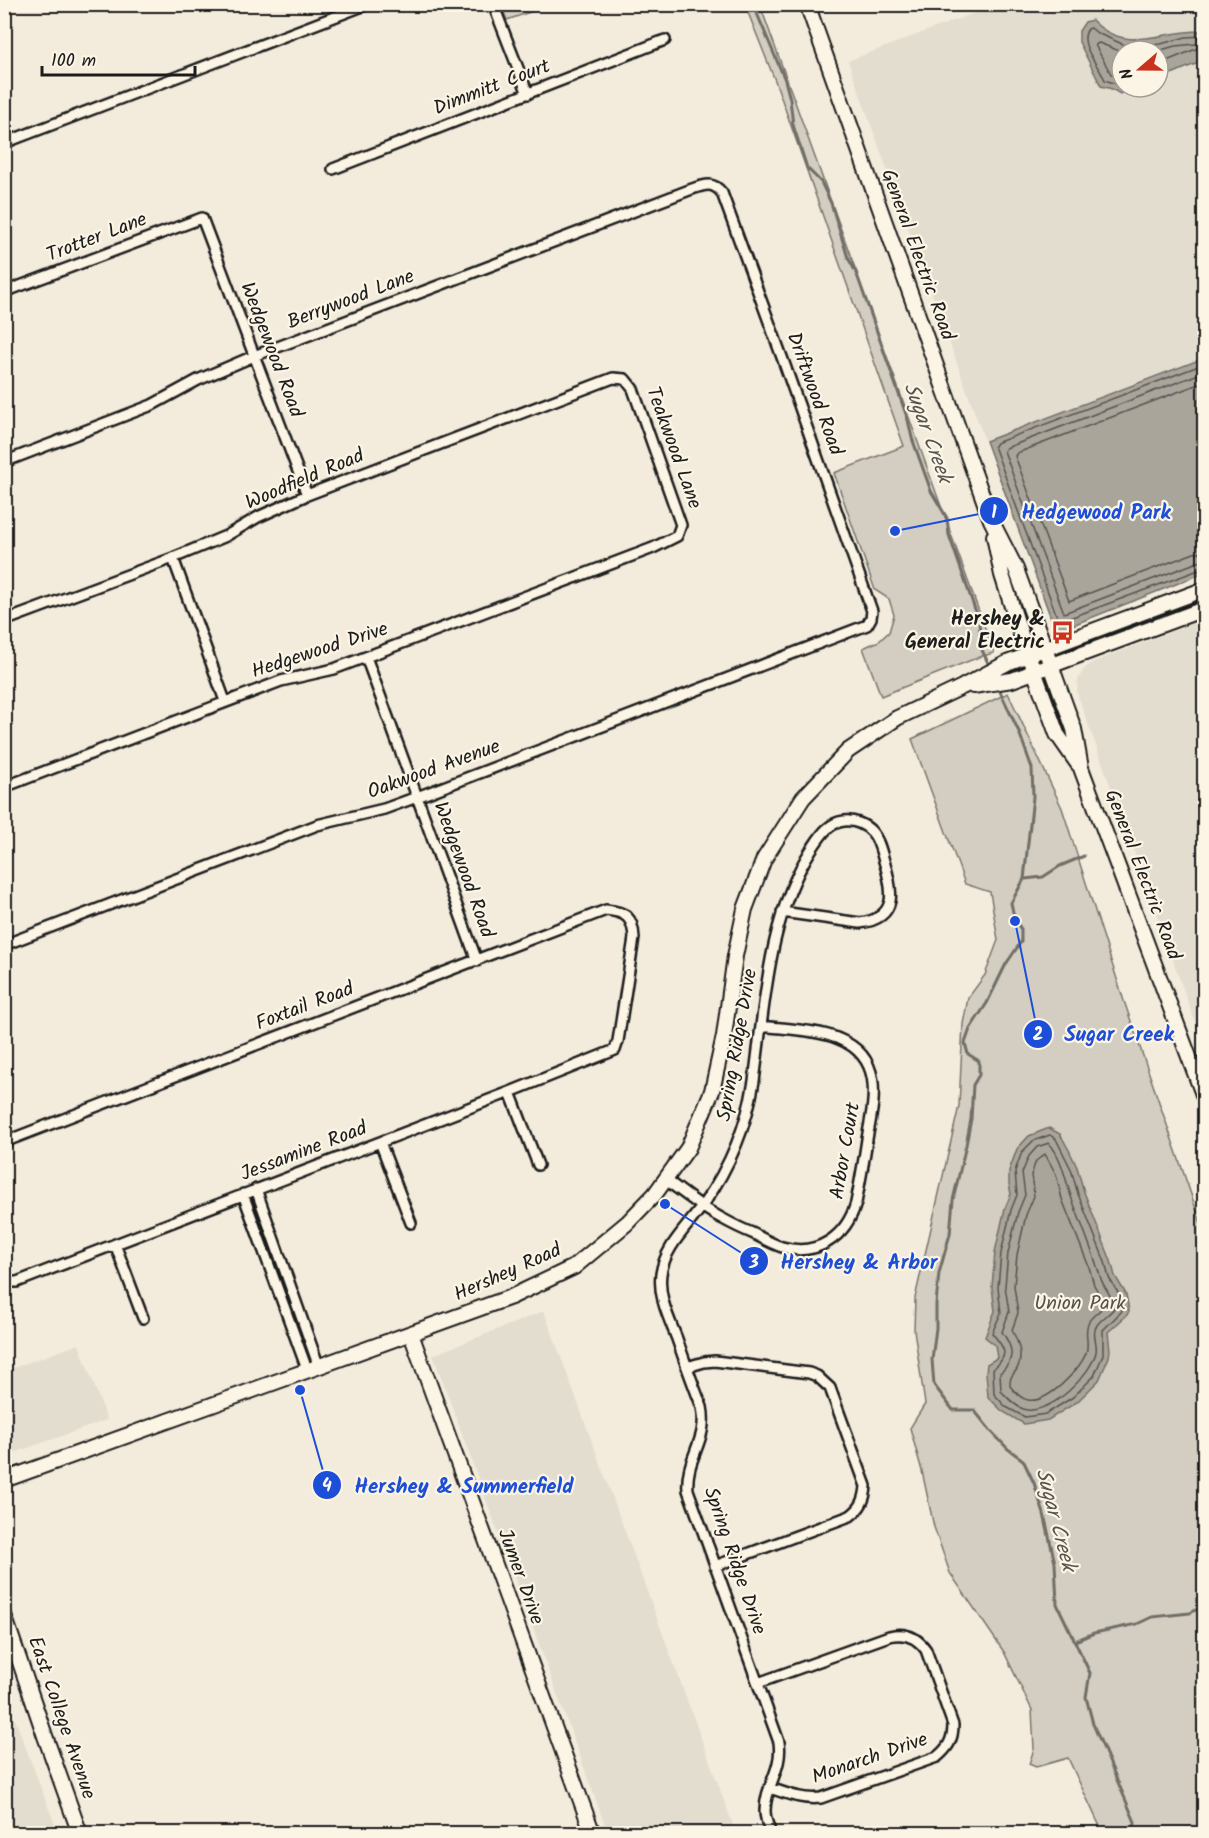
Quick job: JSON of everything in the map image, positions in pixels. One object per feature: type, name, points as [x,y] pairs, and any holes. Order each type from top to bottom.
[{"type":"main road","name":"General Electric Road","points":[[807,4],[991,519],[1016,569],[1045,648],[1074,729],[1081,768],[1204,1097]]},
{"type":"main road","name":"General Electric Road","points":[[991,519],[1002,575],[1034,672],[1057,734],[1081,768]]},
{"type":"main road","name":"Hershey Road","points":[[4,1480],[512,1297],[574,1267],[627,1223],[655,1194],[688,1148],[712,1090],[724,1036],[735,956],[745,909],[764,859],[803,798],[849,751],[897,718],[1028,654],[1204,591]]},
{"type":"main road","name":"Hershey Road","points":[[962,687],[1012,680],[1204,607]]},
{"type":"main road","name":"Jumer Drive","points":[[411,1334],[593,1833]]},
{"type":"main road","name":"East College Avenue","points":[[4,1615],[80,1833]]},
{"type":"street","points":[[4,143],[368,4]]},
{"type":"street","points":[[493,4],[528,94]]},
{"type":"street","name":"Dimmitt Court","points":[[333,170],[665,40]]},
{"type":"street","name":"Berrywood Lane","points":[[4,462],[144,409],[198,380],[254,356],[692,189],[707,184],[714,186]]},
{"type":"street","name":"Driftwood Road","points":[[714,186],[722,193],[783,360],[871,607],[871,618]]},
{"type":"street","name":"Wedgewood Road","points":[[202,218],[306,495]]},
{"type":"street","name":"Trotter Lane","points":[[4,292],[202,218]]},
{"type":"street","name":"Woodfield Road","points":[[4,621],[226,536],[258,517],[306,495],[613,378],[622,379]]},
{"type":"street","name":"Teakwood Lane","points":[[622,379],[633,389],[681,520],[679,533]]},
{"type":"street","name":"Hedgewood Drive","points":[[4,787],[225,701],[281,681],[334,669],[366,657],[653,548],[673,539],[679,533]]},
{"type":"street","points":[[173,558],[225,701]]},
{"type":"street","name":"Oakwood Avenue","points":[[4,945],[317,825],[384,809],[417,797],[867,626],[871,618]]},
{"type":"street","name":"Wedgewood Road","points":[[366,657],[477,961]]},
{"type":"street","name":"Spring Ridge Drive","points":[[771,1833],[765,1810],[779,1763],[779,1742],[688,1490],[689,1468],[702,1437],[704,1418],[662,1299],[661,1275],[669,1250],[703,1206],[730,1161],[740,1135],[753,1086],[773,949],[782,912],[805,859],[821,834],[837,822],[847,821],[864,825],[872,831],[877,839],[892,894],[889,904],[877,918],[860,923],[782,912]]},
{"type":"street","name":"Foxtail Road","points":[[4,1142],[606,910],[619,911],[627,916],[633,925],[634,938],[615,1050]]},
{"type":"street","name":"Arbor Court","points":[[666,1180],[722,1219],[780,1246],[793,1249],[818,1246],[829,1241],[847,1225],[856,1203],[875,1095],[871,1073],[866,1062],[854,1048],[838,1038],[762,1026]]},
{"type":"street","name":"Jessamine Road","points":[[4,1282],[17,1281],[115,1244],[615,1050]]},
{"type":"street","points":[[510,1092],[538,1165]]},
{"type":"street","points":[[380,1142],[411,1223]]},
{"type":"street","points":[[256,1189],[292,1290],[313,1370]]},
{"type":"street","points":[[243,1194],[280,1295],[313,1370]]},
{"type":"street","points":[[115,1244],[144,1318]]},
{"type":"street","points":[[280,1295],[292,1290]]},
{"type":"street","points":[[687,1367],[715,1361],[817,1376],[830,1388],[866,1486],[862,1504],[858,1511],[850,1516],[716,1566]]},
{"type":"street","name":"Monarch Drive","points":[[758,1683],[889,1636],[904,1635],[913,1637],[926,1650],[953,1725],[950,1743],[937,1757],[821,1798],[810,1800],[798,1798],[770,1788]]},
{"type":"shaded area","points":[[995,5],[1204,5],[1204,358],[985,441],[848,61]]},
{"type":"shaded area","points":[[1204,619],[1204,1047],[1077,693],[1078,679],[1084,669],[1093,662]]},
{"type":"shaded area","points":[[544,1311],[736,1833],[608,1833],[433,1355]]},
{"type":"shaded area","points":[[79,1344],[107,1420],[5,1456],[5,1371]]},
{"type":"shaded area","points":[[15,1719],[58,1833],[5,1833],[5,1722]]},
{"type":"green space","points":[[501,5],[550,5],[507,20]]},
{"type":"green space","points":[[745,5],[760,5],[994,653],[881,696],[863,648],[879,641],[889,632],[894,615],[889,599],[875,590],[834,473],[904,446],[776,83]]},
{"type":"green space","name":"Union Park","points":[[1008,693],[1062,808],[1124,1001],[1204,1232],[1204,1833],[1103,1833],[1068,1758],[1036,1767],[1029,1764],[1034,1749],[1032,1710],[1004,1652],[950,1573],[934,1527],[910,1428],[925,1404],[914,1330],[915,1298],[959,1106],[963,1024],[968,998],[985,975],[998,940],[990,892],[965,884],[912,739]]},
{"type":"water","points":[[1092,20],[1105,31],[1118,37],[1132,39],[1110,39],[1110,88],[1101,86],[1079,42],[1079,31],[1085,22]]},
{"type":"water","points":[[1204,31],[1204,61],[1170,74],[1170,39],[1132,39]]},
{"type":"water","points":[[1204,358],[1204,573],[1058,631],[1055,629],[986,441]]},
{"type":"water","points":[[1049,1128],[1060,1134],[1077,1167],[1115,1276],[1126,1294],[1129,1311],[1108,1332],[1109,1357],[1099,1380],[1077,1402],[1048,1420],[1024,1424],[1002,1411],[988,1397],[987,1364],[997,1358],[995,1345],[985,1337],[995,1311],[992,1287],[995,1252],[1005,1208],[1011,1194],[1009,1171],[1017,1149],[1029,1136]]},
{"type":"waterway","name":"Sugar Creek","points":[[753,4],[785,80],[793,125],[807,168],[821,182],[831,203],[848,258],[856,272],[931,491],[947,518],[949,535],[979,621],[981,648],[990,667]]},
{"type":"waterway","name":"Sugar Creek","points":[[998,687],[1019,732],[1032,768],[1033,797],[1024,879],[1011,903],[1015,921],[1021,929],[1021,942],[1006,964],[987,1003],[970,1029],[965,1043],[968,1054],[979,1061],[979,1075],[973,1085],[971,1119],[953,1200],[950,1234],[939,1273],[932,1360],[934,1385],[953,1410],[974,1410],[1008,1449],[1023,1460],[1034,1483],[1044,1514],[1055,1563],[1057,1604],[1090,1673],[1086,1697],[1093,1724],[1135,1822],[1134,1834]]},
{"type":"waterway","name":"Sugar Creek","points":[[1025,879],[1043,877],[1060,866],[1084,856]]},
{"type":"waterway","points":[[1075,1641],[1094,1633],[1137,1624],[1152,1617],[1190,1613],[1204,1606]]},
{"type":"place","name":"Hedgewood Park","points":[[895,531]]},
{"type":"place","name":"Hershey & General Electric","points":[[1063,632]]},
{"type":"place","name":"Sugar Creek","points":[[1015,921]]},
{"type":"place","name":"Hershey & Arbor","points":[[665,1204]]},
{"type":"place","name":"Hershey & Summerfield","points":[[300,1390]]}]
